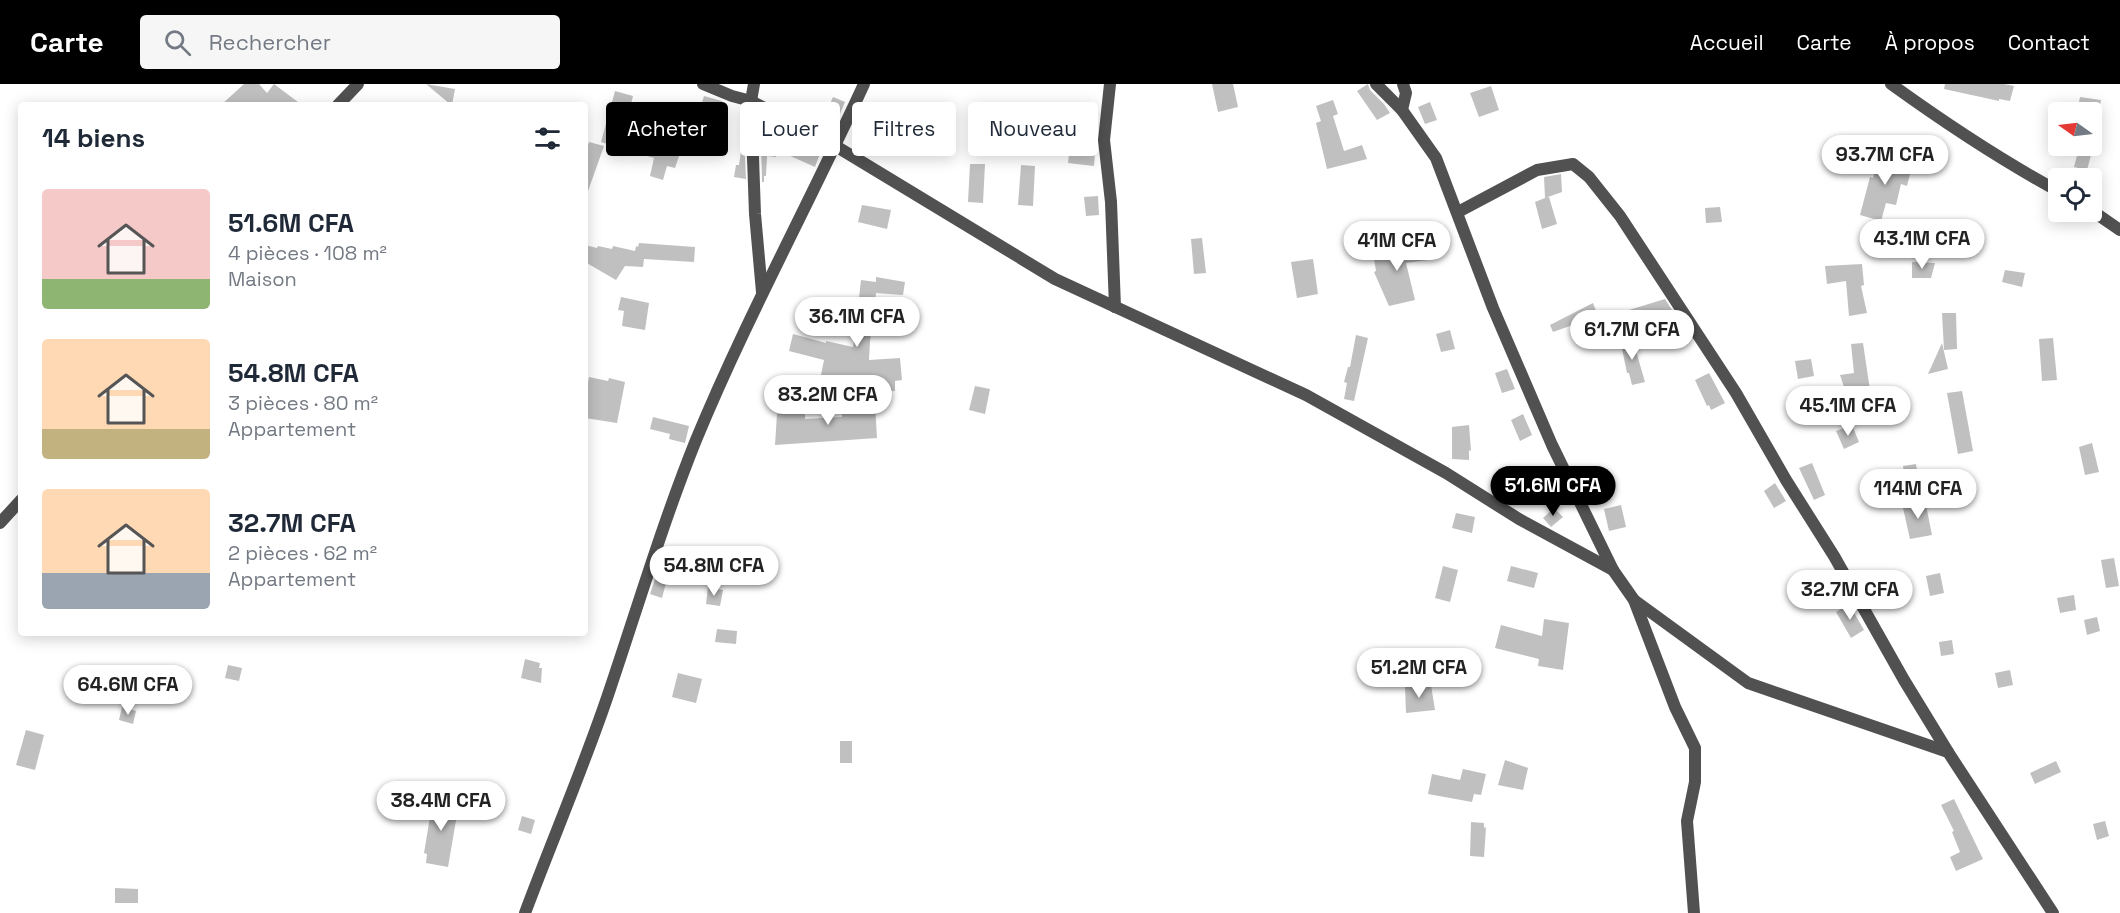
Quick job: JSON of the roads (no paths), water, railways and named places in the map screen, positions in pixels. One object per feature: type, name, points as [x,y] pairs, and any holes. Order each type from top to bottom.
[{"type":"street","points":[[341,102],[358,84]]},
{"type":"street","points":[[703,84],[751,101]]},
{"type":"street","points":[[754,84],[751,101],[755,214],[762,293]]},
{"type":"street","points":[[840,136],[864,84]]},
{"type":"street","points":[[1110,84],[1104,140],[1111,202],[1115,307]]},
{"type":"street","points":[[1376,84],[1402,110],[1436,158],[1493,308],[1552,445],[1613,570],[1634,600],[1675,707],[1695,748],[1695,782],[1687,820],[1694,913]]},
{"type":"street","points":[[1402,110],[1406,93],[1403,84]]},
{"type":"street","points":[[1891,84],[1947,124],[2048,185]]},
{"type":"street","points":[[840,150],[1055,279],[1306,395],[1446,473],[1519,519],[1613,570]]},
{"type":"street","points":[[525,913],[609,691],[653,556],[696,441],[762,293],[830,156]]},
{"type":"street","points":[[1458,212],[1537,170],[1573,164],[1589,177],[1620,216],[1736,393],[1786,480],[1834,556],[1904,680],[2053,913]]},
{"type":"street","points":[[2102,218],[2120,230]]},
{"type":"street","points":[[0,523],[18,503]]},
{"type":"street","points":[[1634,600],[1748,683],[1948,752]]}]
